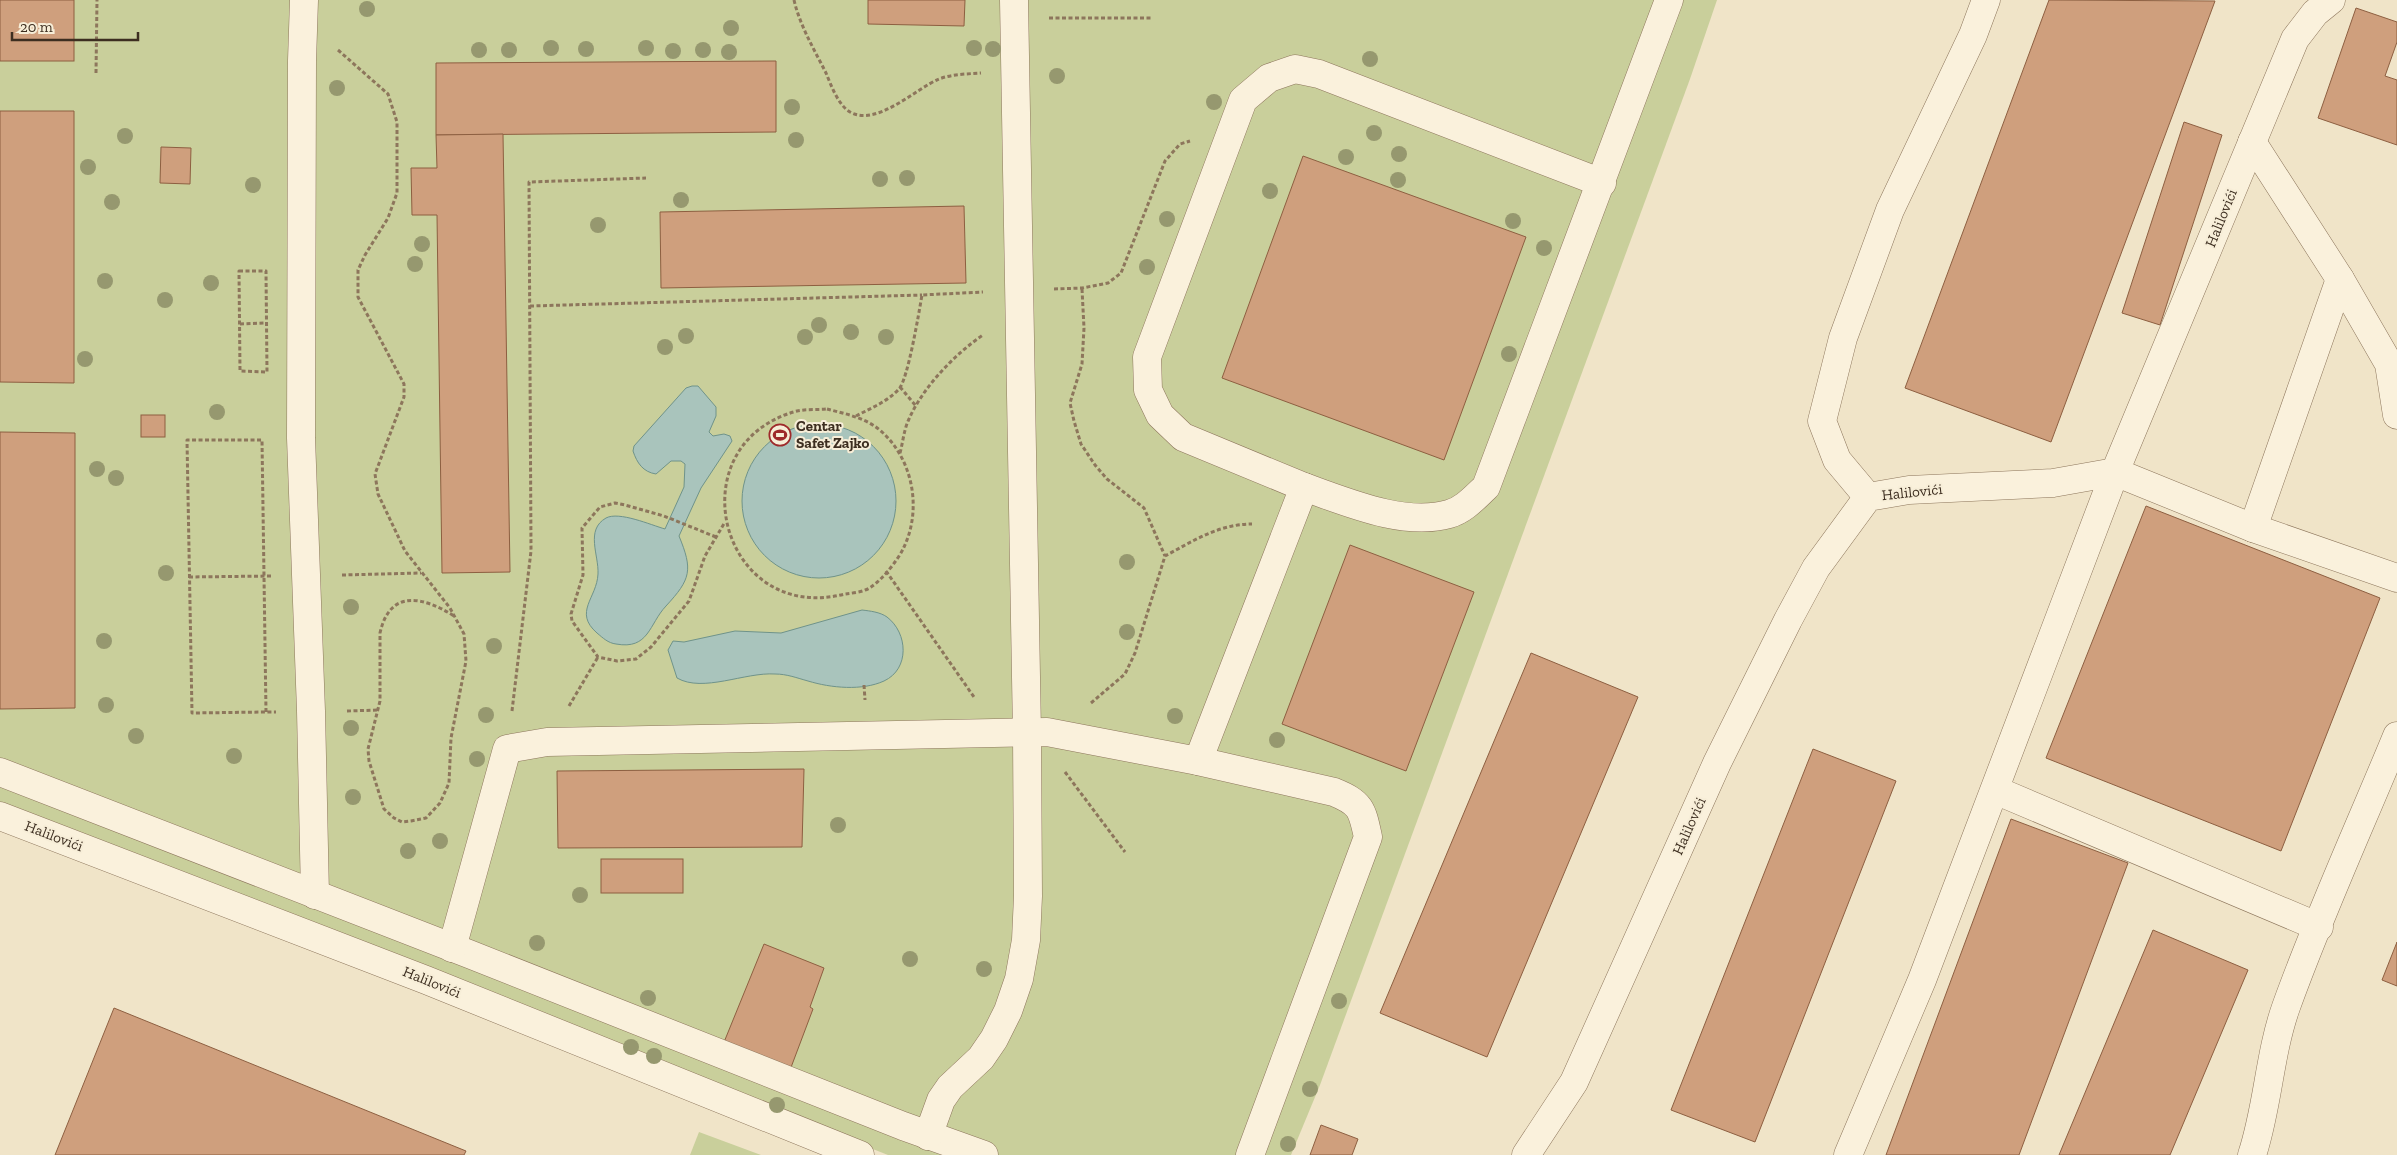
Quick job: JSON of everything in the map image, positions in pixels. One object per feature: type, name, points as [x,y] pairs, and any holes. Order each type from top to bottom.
[{"type":"street","points":[[1602,183],[1319,74],[1296,69],[1269,78],[1243,100],[1148,357],[1148,390],[1160,415],[1182,437],[1304,487],[1368,509],[1419,517],[1450,514],[1468,504],[1486,487],[1602,183],[1669,0]]},
{"type":"street","points":[[1868,497],[1837,460],[1822,421],[1843,338],[1890,210],[1973,35],[1986,0]]},
{"type":"street","name":"Halilovići","points":[[1526,1155],[1574,1082],[1717,763],[1816,568],[1868,497],[1909,490],[2053,483],[2115,472],[2295,39],[2315,13],[2331,0]]},
{"type":"street","points":[[304,8],[301,438],[311,711],[315,895]]},
{"type":"street","points":[[928,1136],[941,1100],[950,1087],[981,1058],[994,1039],[1008,1011],[1018,980],[1026,940],[1028,896],[1027,733],[1014,9]]},
{"type":"street","points":[[2252,142],[2340,279],[2390,364],[2397,416]]},
{"type":"street","points":[[2252,528],[2340,279]]},
{"type":"street","points":[[1848,1155],[1922,980],[2115,472],[2252,528],[2397,578]]},
{"type":"street","points":[[1198,761],[1304,487]]},
{"type":"street","points":[[452,948],[507,749],[547,742],[1047,732],[1198,761],[1334,792],[1353,800],[1364,815],[1368,837],[1250,1155]]},
{"type":"street","points":[[2252,1155],[2257,1142],[2269,1073],[2286,1008],[2397,736]]},
{"type":"street","points":[[0,772],[928,1136],[984,1155]]},
{"type":"street","points":[[1995,790],[2319,927]]},
{"type":"street","name":"Halilovići","points":[[0,816],[435,983],[860,1155]]},
{"type":"path","points":[[96,73],[97,0]]},
{"type":"path","points":[[794,0],[798,17],[839,100],[849,112],[866,115],[881,112],[939,79],[956,75],[1014,71]]},
{"type":"path","points":[[304,8],[388,94],[395,109],[398,122],[396,193],[388,218],[364,254],[358,270],[358,297],[404,384],[404,397],[376,474],[376,485],[392,528],[404,551],[450,608],[464,634],[466,661],[451,738],[449,783],[440,803],[426,818],[402,822],[384,809],[369,761],[368,749],[380,701],[380,633],[382,624],[393,607],[400,601],[412,600],[438,605],[454,616]]},
{"type":"path","points":[[1014,9],[1152,18]]},
{"type":"path","points":[[530,306],[922,295],[1020,303],[1108,283],[1121,273],[1165,161],[1180,144],[1218,133],[1229,134]]},
{"type":"path","points":[[507,749],[531,551],[529,182],[646,178]]},
{"type":"path","points":[[239,271],[266,271],[267,372],[240,371],[239,271]]},
{"type":"path","points":[[1082,288],[1084,328],[1082,364],[1070,403],[1081,444],[1094,465],[1107,479],[1144,508],[1165,556],[1135,652],[1127,668],[1114,684],[1089,703]]},
{"type":"path","points":[[856,416],[886,401],[900,387],[914,338],[922,295]]},
{"type":"path","points":[[900,454],[908,420],[916,406],[945,369],[963,350],[1020,303]]},
{"type":"path","points":[[900,387],[916,406]]},
{"type":"path","points":[[827,409],[856,416],[881,432],[900,454],[912,483],[914,516],[904,547],[870,588],[837,596],[808,598],[779,590],[754,573],[735,550],[725,522],[724,494],[732,465],[748,440],[770,421],[798,411],[827,409]]},
{"type":"path","points":[[187,440],[262,440],[266,712],[192,713],[189,578],[187,440]]},
{"type":"path","points":[[716,537],[664,516],[615,503],[600,507],[584,524],[581,534],[583,575],[571,614],[572,621],[598,657],[617,661],[636,659],[652,648],[689,601],[705,556],[725,522]]},
{"type":"path","points":[[1165,556],[1208,532],[1227,526],[1270,523],[1287,527]]},
{"type":"path","points":[[886,571],[979,704],[986,732]]},
{"type":"path","points":[[189,578],[264,576]]},
{"type":"path","points":[[547,742],[598,657]]},
{"type":"path","points":[[1027,733],[1056,760],[1125,852]]},
{"type":"green space","name":"Centar Safet Zajko","points":[[0,0],[1717,0],[1690,79],[1320,1085],[1291,1155],[888,1155],[0,805]]},
{"type":"green space","points":[[699,1132],[761,1155],[690,1155]]},
{"type":"water","points":[[698,386],[716,407],[716,416],[709,432],[713,436],[724,434],[730,436],[732,441],[701,488],[679,536],[688,566],[685,581],[681,588],[642,639],[627,645],[613,643],[597,633],[587,618],[588,605],[597,583],[598,574],[594,543],[596,529],[606,518],[619,516],[665,529],[684,487],[685,464],[681,461],[671,461],[656,474],[651,473],[641,466],[633,451],[634,446],[686,388]]},
{"type":"water","points":[[819,424],[848,430],[862,437],[873,447],[883,458],[890,472],[896,501],[890,530],[883,544],[873,555],[862,565],[848,572],[819,578],[790,572],[776,565],[765,555],[755,544],[748,530],[742,501],[748,472],[755,458],[765,447],[776,437],[790,430]]},
{"type":"water","points":[[862,610],[875,612],[887,617],[899,632],[903,650],[902,660],[892,675],[884,681],[866,686],[836,687],[788,675],[775,674],[763,674],[712,683],[687,682],[677,678],[668,650],[673,641],[684,642],[735,631],[781,633]]},
{"type":"building","points":[[0,0],[74,0],[74,61],[0,61]]},
{"type":"building","points":[[868,0],[965,0],[964,26],[868,24]]},
{"type":"building","points":[[2049,0],[2215,1],[2051,442],[1905,388]]},
{"type":"building","points":[[2356,8],[2397,22],[2397,42],[2385,76],[2397,80],[2397,145],[2318,118]]},
{"type":"building","points":[[776,61],[776,132],[436,135],[436,63]]},
{"type":"building","points":[[0,111],[74,111],[74,383],[0,382]]},
{"type":"building","points":[[2184,122],[2222,135],[2160,325],[2122,313]]},
{"type":"building","points":[[503,134],[510,572],[442,573],[437,215],[412,215],[411,168],[437,168],[436,135]]},
{"type":"building","points":[[161,147],[191,148],[190,184],[160,183]]},
{"type":"building","points":[[1303,156],[1526,237],[1444,460],[1222,378]]},
{"type":"building","points":[[964,206],[966,283],[661,288],[660,212]]},
{"type":"building","points":[[141,415],[165,415],[165,437],[141,437]]},
{"type":"building","points":[[0,432],[75,433],[75,708],[0,709]]},
{"type":"building","points":[[2146,506],[2380,598],[2281,851],[2046,758]]},
{"type":"building","points":[[1350,545],[1474,592],[1406,771],[1282,724]]},
{"type":"building","points":[[1531,653],[1638,697],[1487,1057],[1380,1013]]},
{"type":"building","points":[[1813,749],[1896,781],[1755,1142],[1671,1110]]},
{"type":"building","points":[[804,769],[802,847],[558,848],[557,771]]},
{"type":"building","points":[[2011,819],[2128,863],[2019,1155],[1886,1155]]},
{"type":"building","points":[[601,859],[683,859],[683,893],[601,893]]},
{"type":"building","points":[[2153,930],[2248,970],[2170,1155],[2059,1155]]},
{"type":"building","points":[[2397,942],[2397,986],[2382,980]]},
{"type":"building","points":[[764,944],[824,968],[810,1007],[813,1009],[787,1078],[720,1052]]},
{"type":"building","points":[[114,1008],[466,1151],[464,1155],[55,1155]]},
{"type":"building","points":[[1321,1125],[1358,1139],[1352,1155],[1310,1155]]},
{"type":"place","name":"Centar Safet Zajko","points":[[780,435]]}]
